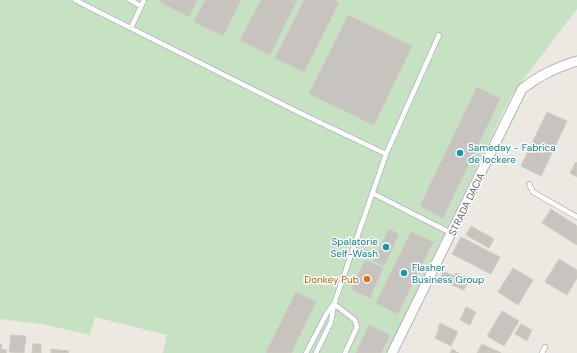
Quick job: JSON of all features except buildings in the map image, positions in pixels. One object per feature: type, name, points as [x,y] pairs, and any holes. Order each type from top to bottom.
[{"type":"street","name":"STRADA DACIA","points":[[392,353],[522,89],[543,74],[577,61]]},
{"type":"lane","points":[[75,0],[298,112],[386,154]]},
{"type":"lane","points":[[130,0],[142,6]]},
{"type":"lane","points":[[131,28],[144,0]]},
{"type":"lane","points":[[316,353],[331,322],[334,304],[386,154],[439,35]]},
{"type":"lane","points":[[529,184],[533,192],[577,217]]},
{"type":"lane","points":[[372,193],[451,233]]},
{"type":"lane","points":[[306,353],[326,313],[334,304]]},
{"type":"lane","points":[[334,304],[355,320],[357,327],[345,353]]},
{"type":"lane","points":[[542,353],[545,347]]},
{"type":"green space","points":[[0,0],[577,0],[577,9],[511,96],[387,353],[163,353],[167,335],[95,317],[90,335],[41,324],[0,319]]},
{"type":"place","name":"Sameday - Fabrica de lockere","points":[[460,153]]},
{"type":"place","name":"Spalatorie Self-Wash","points":[[386,247]]},
{"type":"place","name":"Flasher Business Group","points":[[404,273]]},
{"type":"place","name":"Donkey Pub","points":[[367,279]]}]
